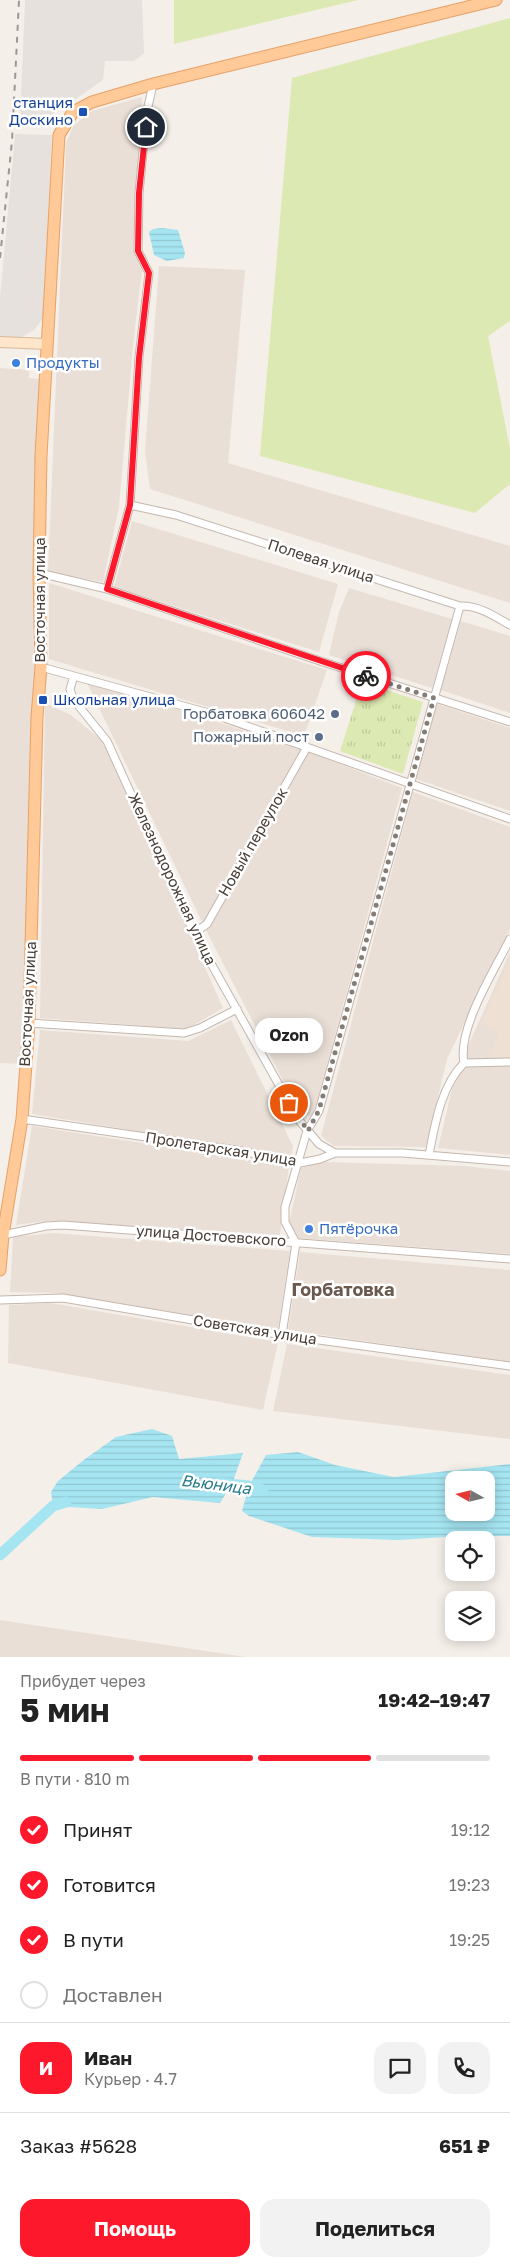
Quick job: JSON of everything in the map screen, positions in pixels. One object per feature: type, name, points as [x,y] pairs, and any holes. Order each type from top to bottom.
[{"type":"main road","name":"Восточная улица","points":[[0,1270],[3,1235],[22,1119],[29,1023],[37,717],[41,667],[39,573],[41,456],[59,135],[73,112],[80,107],[153,84],[496,0]]},
{"type":"street","points":[[107,589],[130,505],[139,358],[149,273],[138,251],[139,193],[147,110],[153,84]]},
{"type":"street","points":[[0,342],[47,344]]},
{"type":"street","name":"Полевая улица","points":[[130,505],[176,514],[460,606],[469,605],[479,608],[510,624]]},
{"type":"street","points":[[39,573],[107,589],[510,722]]},
{"type":"street","points":[[282,1334],[296,1243],[285,1222],[285,1207],[300,1163],[308,1131],[319,1110],[460,606]]},
{"type":"street","points":[[41,667],[216,715],[510,820]]},
{"type":"street","name":"Железнодорожная улица","points":[[74,676],[70,689],[73,699],[107,741],[194,933],[298,1119],[318,1144],[335,1153]]},
{"type":"street","name":"Новый переулок","points":[[194,933],[207,924],[307,747]]},
{"type":"street","points":[[464,1063],[462,1052],[468,1026],[510,938]]},
{"type":"street","points":[[29,1023],[184,1033],[200,1028],[238,1009]]},
{"type":"street","points":[[429,1155],[434,1125],[441,1108],[445,1090],[457,1070],[464,1063],[510,1062]]},
{"type":"street","name":"Пролетарская улица","points":[[22,1119],[236,1150],[300,1163],[335,1153],[429,1155],[510,1162]]},
{"type":"street","name":"улица Достоевского","points":[[3,1235],[46,1226],[63,1225],[510,1259]]},
{"type":"street","name":"Советская улица","points":[[0,1300],[63,1298],[282,1334],[510,1366]]},
{"type":"shaded area","points":[[25,0],[142,0],[144,53],[134,61],[105,61],[103,80],[63,108],[55,111],[52,116],[45,116],[44,120],[35,119],[34,123],[20,122]]},
{"type":"shaded area","points":[[142,97],[134,252],[142,270],[133,346],[119,507],[103,582],[48,572],[66,143],[74,125],[92,111]]},
{"type":"shaded area","points":[[15,134],[52,135],[43,318],[34,330],[20,338],[0,338],[0,299]]},
{"type":"shaded area","points":[[159,266],[245,270],[228,463],[510,546],[510,603],[150,489],[145,451]]},
{"type":"shaded area","points":[[0,368],[29,370],[29,378],[42,379],[37,642],[21,1064],[0,1063]]},
{"type":"shaded area","points":[[132,521],[338,584],[319,652],[114,587]]},
{"type":"shaded area","points":[[49,583],[327,670],[304,736],[49,659]]},
{"type":"shaded area","points":[[349,588],[452,619],[432,688],[329,655],[339,612]]},
{"type":"shaded area","points":[[461,621],[510,636],[510,713],[441,690]]},
{"type":"shaded area","points":[[87,683],[302,749],[203,924]]},
{"type":"shaded area","points":[[45,703],[71,715],[105,743],[223,1008],[187,1029],[40,1018]]},
{"type":"shaded area","points":[[437,704],[510,728],[510,811],[416,779]]},
{"type":"shaded area","points":[[309,752],[402,788],[313,1116],[300,1114],[206,930]]},
{"type":"shaded area","points":[[413,792],[510,827],[510,929],[447,1059],[426,1147],[334,1146],[321,1136]]},
{"type":"shaded area","points":[[510,952],[510,1155],[438,1148],[451,1093],[465,1053]]},
{"type":"shaded area","points":[[510,958],[510,1058],[489,1057],[499,1032],[481,1024]]},
{"type":"shaded area","points":[[231,1020],[293,1146],[291,1156],[32,1114],[40,1030],[188,1041]]},
{"type":"shaded area","points":[[32,1126],[289,1166],[280,1235],[47,1221],[16,1225]]},
{"type":"shaded area","points":[[323,1162],[465,1166],[510,1171],[510,1254],[299,1238],[289,1223],[301,1168]]},
{"type":"shaded area","points":[[53,1233],[290,1251],[278,1329],[55,1293],[10,1292],[13,1237]]},
{"type":"shaded area","points":[[300,1252],[510,1270],[510,1362],[288,1330]]},
{"type":"shaded area","points":[[50,1303],[278,1342],[263,1410],[8,1363],[9,1305]]},
{"type":"shaded area","points":[[287,1344],[510,1375],[510,1439],[273,1411]]},
{"type":"shaded area","points":[[0,1620],[246,1657],[0,1657]]},
{"type":"green space","points":[[174,0],[358,0],[174,44]]},
{"type":"green space","points":[[510,18],[510,321],[488,336],[510,449],[510,484],[475,513],[260,456],[292,78]]},
{"type":"green space","points":[[362,682],[423,702],[403,774],[340,751]]},
{"type":"water","points":[[153,229],[178,230],[185,253],[184,258],[167,261],[154,255],[149,232]]},
{"type":"water","points":[[152,1429],[172,1436],[179,1459],[243,1453],[232,1484],[220,1503],[153,1497],[102,1509],[53,1506],[51,1492],[58,1481],[85,1459],[116,1437]]},
{"type":"water","points":[[298,1452],[335,1465],[394,1477],[445,1471],[445,1521],[495,1521],[495,1471],[448,1471],[510,1464],[510,1536],[495,1536],[495,1531],[445,1531],[445,1537],[398,1540],[312,1537],[249,1516],[242,1511],[249,1486],[266,1455]]},
{"type":"waterway","name":"Вьюница","points":[[217,1483],[249,1486],[263,1490]]},
{"type":"waterway","name":"Вьюница","points":[[0,1555],[53,1506],[66,1502]]},
{"type":"railway","points":[[0,258],[12,141],[19,0]]},
{"type":"way so far","points":[[289,1103],[298,1119],[308,1131],[319,1110],[434,698],[366,676]]},
{"type":"place","name":"станция Доскино","points":[[83,112]]},
{"type":"place","name":"Продукты","points":[[16,363]]},
{"type":"place","name":"Школьная улица","points":[[43,700]]},
{"type":"place","name":"Горбатовка 606042","points":[[335,714]]},
{"type":"place","name":"Пожарный пост","points":[[319,737]]},
{"type":"place","name":"Ozon","points":[[289,1103]]},
{"type":"place","name":"Пятёрочка","points":[[309,1229]]},
{"type":"district","name":"Горбатовка","points":[[343,1290]]},
{"type":"route","points":[[146,127],[139,193],[138,251],[149,273],[139,358],[130,505],[107,589],[366,676]]}]
